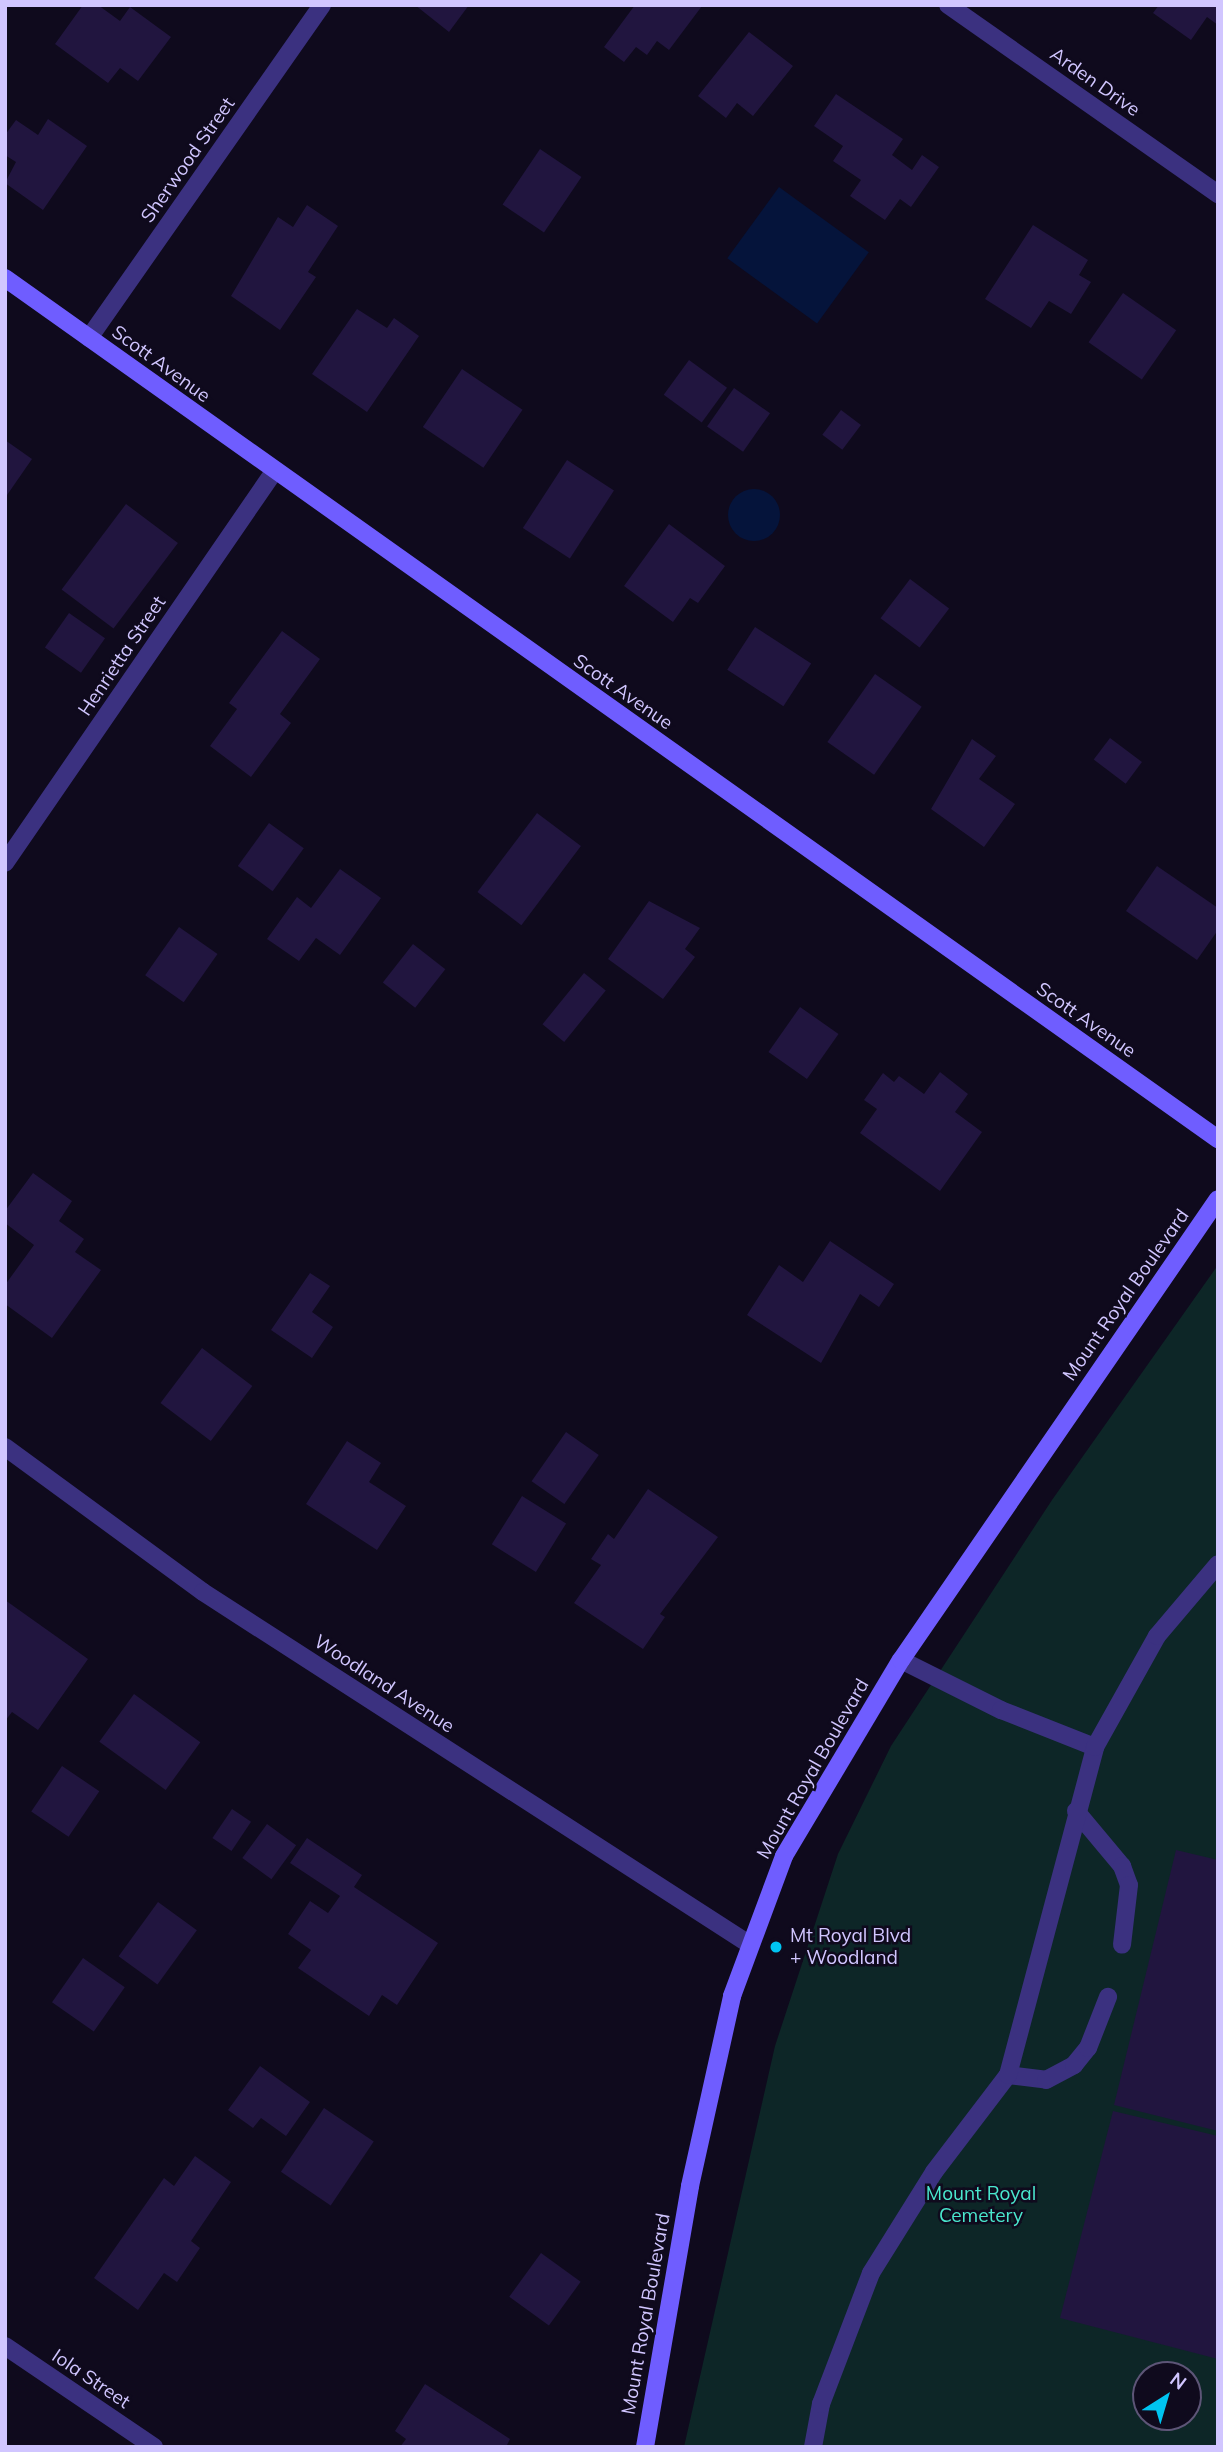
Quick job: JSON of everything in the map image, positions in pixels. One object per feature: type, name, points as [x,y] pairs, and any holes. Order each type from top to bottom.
[{"type":"street","name":"Sherwood Street","points":[[89,338],[322,5]]},
{"type":"street","name":"Arden Drive","points":[[948,5],[1218,194]]},
{"type":"street","name":"Scott Avenue","points":[[5,278],[274,472],[1218,1139]]},
{"type":"street","name":"Henrietta Street","points":[[5,863],[274,472]]},
{"type":"street","name":"Mount Royal Boulevard","points":[[645,2447],[690,2186],[749,1944],[784,1856],[901,1660],[1218,1199]]},
{"type":"street","name":"Woodland Avenue","points":[[5,1447],[203,1592],[749,1944]]},
{"type":"street","points":[[813,2447],[821,2404],[871,2273],[934,2172],[1008,2075],[1095,1747],[1157,1636],[1218,1564]]},
{"type":"street","points":[[901,1660],[1001,1710],[1095,1747]]},
{"type":"street","points":[[1076,1811],[1122,1866],[1129,1885],[1122,1945]]},
{"type":"street","points":[[1008,2075],[1046,2080],[1074,2065],[1108,1997]]},
{"type":"street","name":"Iola Street","points":[[5,2346],[154,2447]]},
{"type":"green space","name":"Mount Royal Cemetery","points":[[1218,1265],[1218,2447],[684,2447],[775,2046],[838,1854],[891,1746],[1052,1500]]},
{"type":"water","points":[[779,187],[869,252],[817,323],[727,258]]},
{"type":"water","points":[[754,489],[764,491],[772,497],[778,505],[778,525],[772,533],[764,539],[754,541],[744,539],[736,533],[730,525],[728,515],[730,505],[736,497],[744,491]]},
{"type":"building","points":[[83,5],[98,5],[120,21],[130,7],[171,37],[138,81],[120,68],[108,83],[55,44]]},
{"type":"building","points":[[415,5],[469,5],[449,32]]},
{"type":"building","points":[[635,5],[702,6],[669,50],[657,41],[647,55],[636,47],[624,62],[604,47]]},
{"type":"building","points":[[1159,5],[1218,5],[1218,25],[1207,17],[1191,40],[1153,13]]},
{"type":"building","points":[[749,32],[793,66],[753,116],[737,103],[726,118],[698,96]]},
{"type":"building","points":[[836,94],[903,139],[892,155],[912,170],[922,155],[939,167],[911,207],[900,199],[885,220],[850,196],[861,180],[833,161],[843,146],[814,126]]},
{"type":"building","points":[[48,119],[87,146],[43,210],[5,183],[16,162],[5,155],[5,135],[16,120],[38,135]]},
{"type":"building","points":[[540,149],[581,177],[544,233],[503,205]]},
{"type":"building","points":[[307,205],[338,226],[308,272],[316,277],[280,330],[231,296],[278,217],[293,227]]},
{"type":"building","points":[[1033,225],[1088,260],[1079,275],[1091,282],[1071,314],[1049,301],[1031,328],[985,299]]},
{"type":"building","points":[[1123,293],[1176,330],[1142,379],[1089,342]]},
{"type":"building","points":[[357,309],[387,328],[394,318],[419,336],[367,412],[312,374]]},
{"type":"building","points":[[689,360],[727,388],[702,422],[664,395]]},
{"type":"building","points":[[462,369],[523,410],[483,468],[423,427]]},
{"type":"building","points":[[734,388],[770,413],[743,452],[707,427]]},
{"type":"building","points":[[841,410],[861,425],[842,450],[822,435]]},
{"type":"building","points":[[5,440],[32,459],[5,498]]},
{"type":"building","points":[[567,460],[614,490],[570,558],[523,528]]},
{"type":"building","points":[[126,504],[178,543],[114,629],[62,589]]},
{"type":"building","points":[[669,524],[725,566],[698,603],[690,598],[673,622],[624,586]]},
{"type":"building","points":[[910,579],[949,608],[920,648],[881,618]]},
{"type":"building","points":[[69,613],[105,638],[81,673],[45,647]]},
{"type":"building","points":[[755,627],[811,663],[783,706],[727,670]]},
{"type":"building","points":[[282,631],[320,659],[280,714],[291,723],[251,777],[210,746],[237,709],[229,703]]},
{"type":"building","points":[[875,674],[922,707],[874,775],[827,742]]},
{"type":"building","points":[[1110,738],[1142,762],[1126,784],[1094,760]]},
{"type":"building","points":[[972,739],[996,756],[979,779],[1015,804],[984,847],[931,809]]},
{"type":"building","points":[[537,813],[581,846],[521,925],[477,892]]},
{"type":"building","points":[[269,823],[304,848],[273,891],[238,866]]},
{"type":"building","points":[[1157,866],[1218,908],[1218,930],[1197,960],[1126,911]]},
{"type":"building","points":[[340,869],[381,898],[340,955],[316,938],[299,961],[267,939],[297,897],[311,908]]},
{"type":"building","points":[[649,901],[700,928],[685,949],[695,957],[663,999],[608,959]]},
{"type":"building","points":[[179,927],[218,954],[184,1002],[145,975]]},
{"type":"building","points":[[413,944],[445,969],[415,1008],[383,983]]},
{"type":"building","points":[[584,973],[606,991],[564,1042],[542,1024]]},
{"type":"building","points":[[800,1007],[839,1034],[807,1079],[768,1052]]},
{"type":"building","points":[[940,1072],[968,1094],[955,1112],[982,1132],[940,1191],[860,1133],[877,1109],[864,1100],[883,1073],[894,1082],[899,1076],[924,1094]]},
{"type":"building","points":[[33,1173],[72,1201],[59,1221],[84,1239],[75,1252],[101,1270],[52,1338],[5,1304],[5,1285],[34,1245],[5,1223],[5,1211]]},
{"type":"building","points":[[830,1241],[894,1284],[879,1307],[860,1294],[821,1363],[747,1315],[779,1265],[803,1282]]},
{"type":"building","points":[[310,1273],[330,1286],[312,1312],[333,1327],[312,1358],[271,1330]]},
{"type":"building","points":[[202,1348],[252,1386],[211,1441],[160,1403]]},
{"type":"building","points":[[566,1432],[599,1455],[564,1504],[532,1481]]},
{"type":"building","points":[[347,1441],[381,1463],[369,1482],[406,1506],[377,1550],[306,1504]]},
{"type":"building","points":[[648,1489],[718,1537],[660,1614],[665,1617],[643,1649],[574,1603],[601,1565],[591,1559],[608,1534],[614,1539]]},
{"type":"building","points":[[522,1496],[566,1524],[536,1572],[492,1544]]},
{"type":"building","points":[[5,1600],[88,1659],[38,1730],[12,1712],[5,1721]]},
{"type":"building","points":[[134,1694],[200,1742],[166,1790],[99,1742]]},
{"type":"building","points":[[62,1766],[99,1791],[69,1837],[31,1812]]},
{"type":"building","points":[[232,1809],[251,1822],[231,1851],[212,1838]]},
{"type":"building","points":[[267,1824],[296,1845],[271,1879],[242,1858]]},
{"type":"building","points":[[307,1838],[362,1875],[354,1887],[438,1943],[397,2005],[382,1995],[369,2016],[298,1968],[311,1950],[288,1934],[310,1901],[328,1913],[340,1896],[290,1863]]},
{"type":"building","points":[[1176,1850],[1218,1860],[1218,2131],[1114,2105]]},
{"type":"building","points":[[158,1902],[197,1930],[157,1984],[119,1956]]},
{"type":"building","points":[[83,1958],[125,1987],[94,2031],[52,2002]]},
{"type":"building","points":[[260,2066],[310,2102],[286,2136],[261,2118],[253,2128],[228,2110]]},
{"type":"building","points":[[324,2108],[374,2142],[331,2205],[281,2172]]},
{"type":"building","points":[[1113,2111],[1218,2136],[1218,2359],[1060,2318]]},
{"type":"building","points":[[195,2156],[231,2182],[191,2241],[200,2248],[177,2282],[164,2273],[138,2310],[94,2278],[164,2178],[174,2186]]},
{"type":"building","points":[[541,2253],[581,2282],[549,2325],[509,2297]]},
{"type":"building","points":[[425,2384],[510,2439],[506,2447],[400,2447],[406,2439],[395,2431]]},
{"type":"place","name":"Mt Royal Blvd + Woodland","points":[[776,1947]]}]
